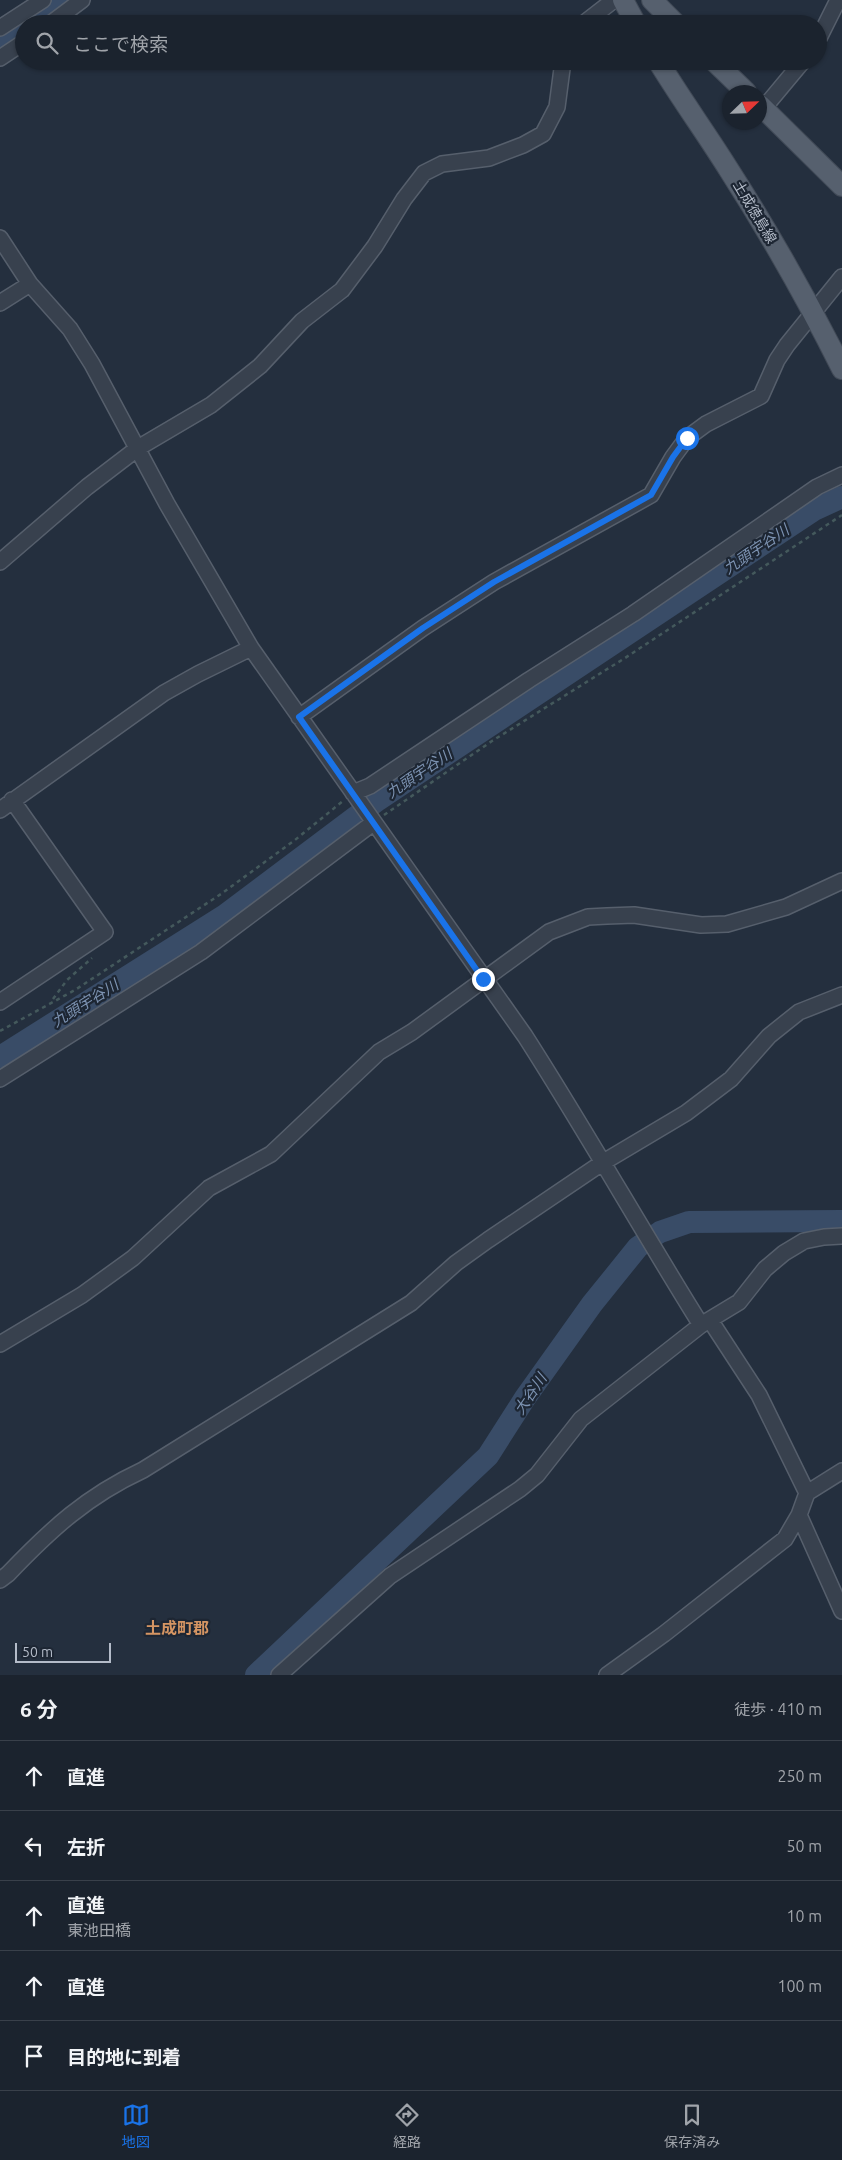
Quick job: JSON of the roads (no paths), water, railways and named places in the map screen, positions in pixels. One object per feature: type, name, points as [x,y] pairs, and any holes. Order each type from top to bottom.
[{"type":"main road","points":[[623,0],[631,15]]},
{"type":"main road","points":[[658,2],[669,15]]},
{"type":"main road","name":"土成徳島線","points":[[664,70],[729,170],[814,312],[842,369]]},
{"type":"main road","points":[[723,70],[739,85]]},
{"type":"main road","points":[[767,113],[842,186]]},
{"type":"street","points":[[20,15],[43,0]]},
{"type":"street","points":[[62,15],[82,0]]},
{"type":"street","points":[[595,15],[614,0]]},
{"type":"street","points":[[827,22],[838,0]]},
{"type":"street","points":[[0,28],[15,18]]},
{"type":"street","points":[[0,58],[15,48]]},
{"type":"street","points":[[0,562],[87,487],[138,448],[211,405],[260,366],[302,321],[342,290],[375,246],[404,199],[424,173],[442,164],[489,158],[523,145],[543,134],[557,108],[562,70]]},
{"type":"street","points":[[767,100],[795,70]]},
{"type":"street","points":[[0,238],[30,284],[70,329],[251,648],[535,1052],[653,1248],[759,1395],[807,1493]]},
{"type":"street","points":[[299,717],[423,628],[494,582],[651,495],[673,457],[687,438],[706,424],[761,396],[777,360],[842,277]]},
{"type":"street","points":[[0,303],[30,284]]},
{"type":"street","points":[[354,795],[633,614],[817,487],[842,475]]},
{"type":"street","points":[[0,810],[164,693],[251,648]]},
{"type":"street","points":[[0,1002],[105,932],[12,800]]},
{"type":"street","points":[[0,1079],[201,952],[372,822]]},
{"type":"street","points":[[0,1344],[82,1295],[133,1258],[209,1188],[271,1154],[380,1052],[412,1032],[549,932],[588,917],[634,915],[701,925],[727,924],[786,907],[842,881]]},
{"type":"street","points":[[0,1580],[60,1522],[94,1497],[114,1484],[143,1470],[411,1303],[456,1263],[488,1240],[602,1164],[686,1113],[731,1079],[769,1036],[799,1012],[842,995]]},
{"type":"street","points":[[279,1675],[390,1576],[520,1489],[537,1475],[581,1420],[706,1322],[739,1302],[765,1269],[784,1253],[804,1241],[842,1236]]},
{"type":"street","points":[[607,1675],[664,1634],[785,1539],[799,1515],[807,1493],[842,1471]]},
{"type":"street","points":[[799,1515],[842,1611]]},
{"type":"waterway","points":[[44,15],[65,0]]},
{"type":"waterway","points":[[0,45],[15,35]]},
{"type":"waterway","name":"九頭宇谷川","points":[[0,1057],[225,915],[378,800],[814,510],[842,497]]},
{"type":"waterway","name":"大谷川","points":[[256,1675],[488,1456],[525,1398],[592,1304],[638,1247],[660,1232],[689,1222],[842,1221]]},
{"type":"district","name":"土成町郡","points":[[177,1628]]}]
